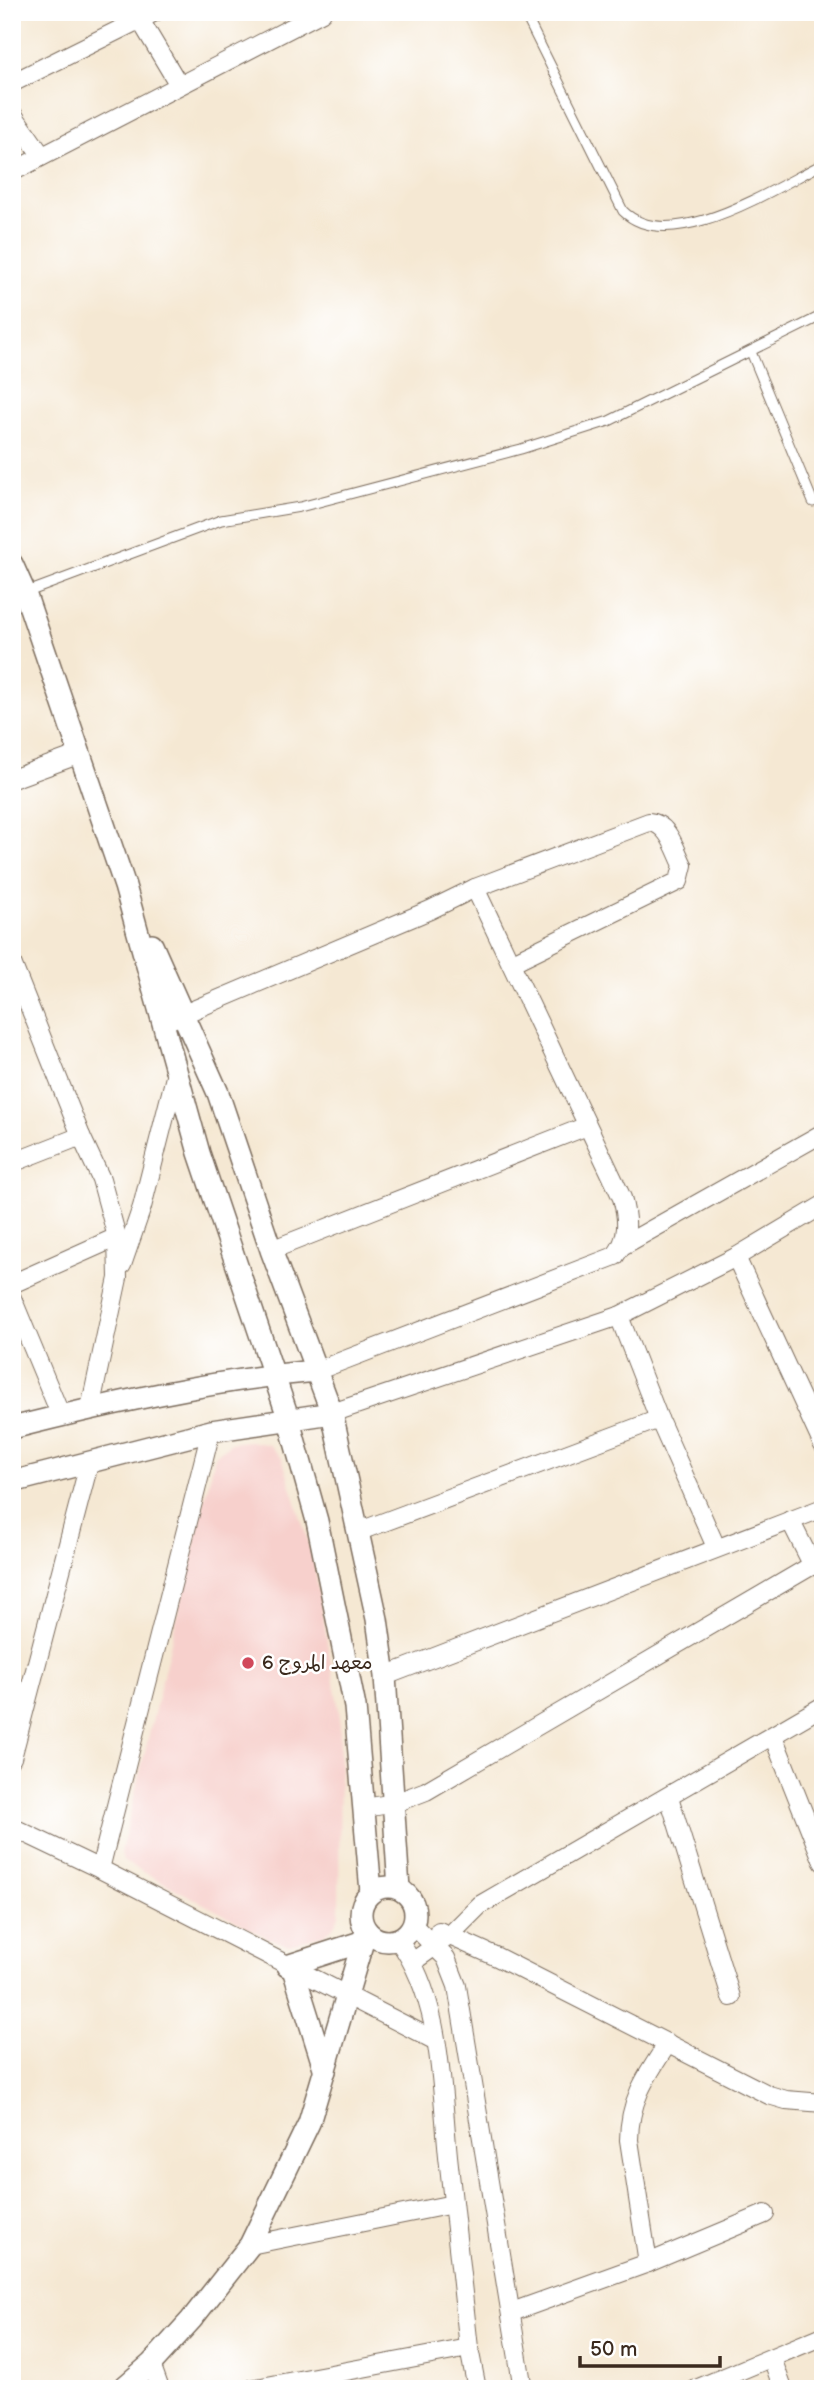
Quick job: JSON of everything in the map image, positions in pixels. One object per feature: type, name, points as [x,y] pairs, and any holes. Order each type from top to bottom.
[{"type":"street","points":[[12,172],[322,12]]},
{"type":"street","points":[[12,83],[144,15],[179,86]]},
{"type":"street","points":[[12,113],[42,156]]},
{"type":"street","points":[[12,564],[25,593],[125,886],[176,1073],[288,1417],[317,1521],[355,1707],[372,1892],[361,1911],[390,1933],[414,1961],[424,1986],[434,2040],[468,2348],[477,2389]]},
{"type":"street","points":[[12,779],[80,754]]},
{"type":"street","points":[[162,1023],[430,910],[475,888],[649,822],[658,823],[664,828],[683,865],[679,881],[511,963]]},
{"type":"street","points":[[125,886],[218,1093],[271,1250],[332,1413],[359,1531],[386,1676],[399,1889]]},
{"type":"street","points":[[475,888],[622,1198],[626,1214],[624,1245]]},
{"type":"street","points":[[12,963],[80,1136],[109,1200],[117,1237],[118,1278]]},
{"type":"street","points":[[90,1409],[118,1278],[142,1208],[176,1073]]},
{"type":"street","points":[[271,1250],[587,1126]]},
{"type":"street","points":[[12,1428],[90,1409],[274,1374],[316,1371],[615,1256],[624,1245],[823,1133]]},
{"type":"street","points":[[12,1163],[80,1136]]},
{"type":"street","points":[[12,1482],[211,1431],[288,1417],[332,1413],[619,1316],[736,1257],[823,1205]]},
{"type":"street","points":[[12,1284],[117,1237]]},
{"type":"street","points":[[736,1257],[823,1445]]},
{"type":"street","points":[[12,1298],[61,1416]]},
{"type":"street","points":[[619,1316],[659,1419],[716,1547]]},
{"type":"street","points":[[359,1531],[659,1419]]},
{"type":"street","points":[[100,1869],[211,1431]]},
{"type":"street","points":[[12,1758],[89,1464]]},
{"type":"street","points":[[386,1676],[823,1508]]},
{"type":"street","points":[[365,1808],[395,1803],[426,1791],[818,1563],[790,1520]]},
{"type":"street","points":[[414,1961],[442,1940],[480,1905],[823,1706]]},
{"type":"street","points":[[774,1736],[823,1862]]},
{"type":"street","points":[[669,1797],[731,1997]]},
{"type":"street","points":[[12,1828],[100,1869],[290,1968],[349,1993],[434,2040]]},
{"type":"street","points":[[122,2389],[151,2364],[191,2320],[250,2245],[309,2123],[349,1993],[410,1898],[399,1889],[385,1887],[372,1892]]},
{"type":"street","points":[[290,1968],[390,1933],[442,1940],[668,2043],[768,2095],[786,2100],[823,2103]]},
{"type":"street","points":[[442,1940],[457,1986],[523,2389]]},
{"type":"street","points":[[290,1968],[325,2071]]},
{"type":"street","points":[[649,2263],[629,2140],[629,2121],[639,2087],[668,2043]]},
{"type":"street","points":[[250,2245],[453,2204]]},
{"type":"street","points":[[512,2312],[649,2263],[765,2214]]},
{"type":"street","points":[[696,2389],[823,2336]]},
{"type":"street","points":[[251,2389],[468,2348]]},
{"type":"street","points":[[772,2358],[783,2389]]},
{"type":"street","points":[[151,2364],[160,2389]]},
{"type":"lane","points":[[524,12],[623,211],[633,221],[671,229],[705,221],[823,164]]},
{"type":"lane","points":[[25,593],[221,520],[300,507],[522,449],[608,421],[823,315]]},
{"type":"lane","points":[[751,352],[813,502]]},
{"type":"shaded area","name":"معهد المروج 6","points":[[250,1441],[269,1445],[282,1458],[313,1558],[340,1717],[339,1915],[325,1934],[288,1945],[268,1938],[123,1861],[121,1853],[215,1456],[231,1443]]},
{"type":"place","name":"معهد المروج 6","points":[[248,1663]]}]
